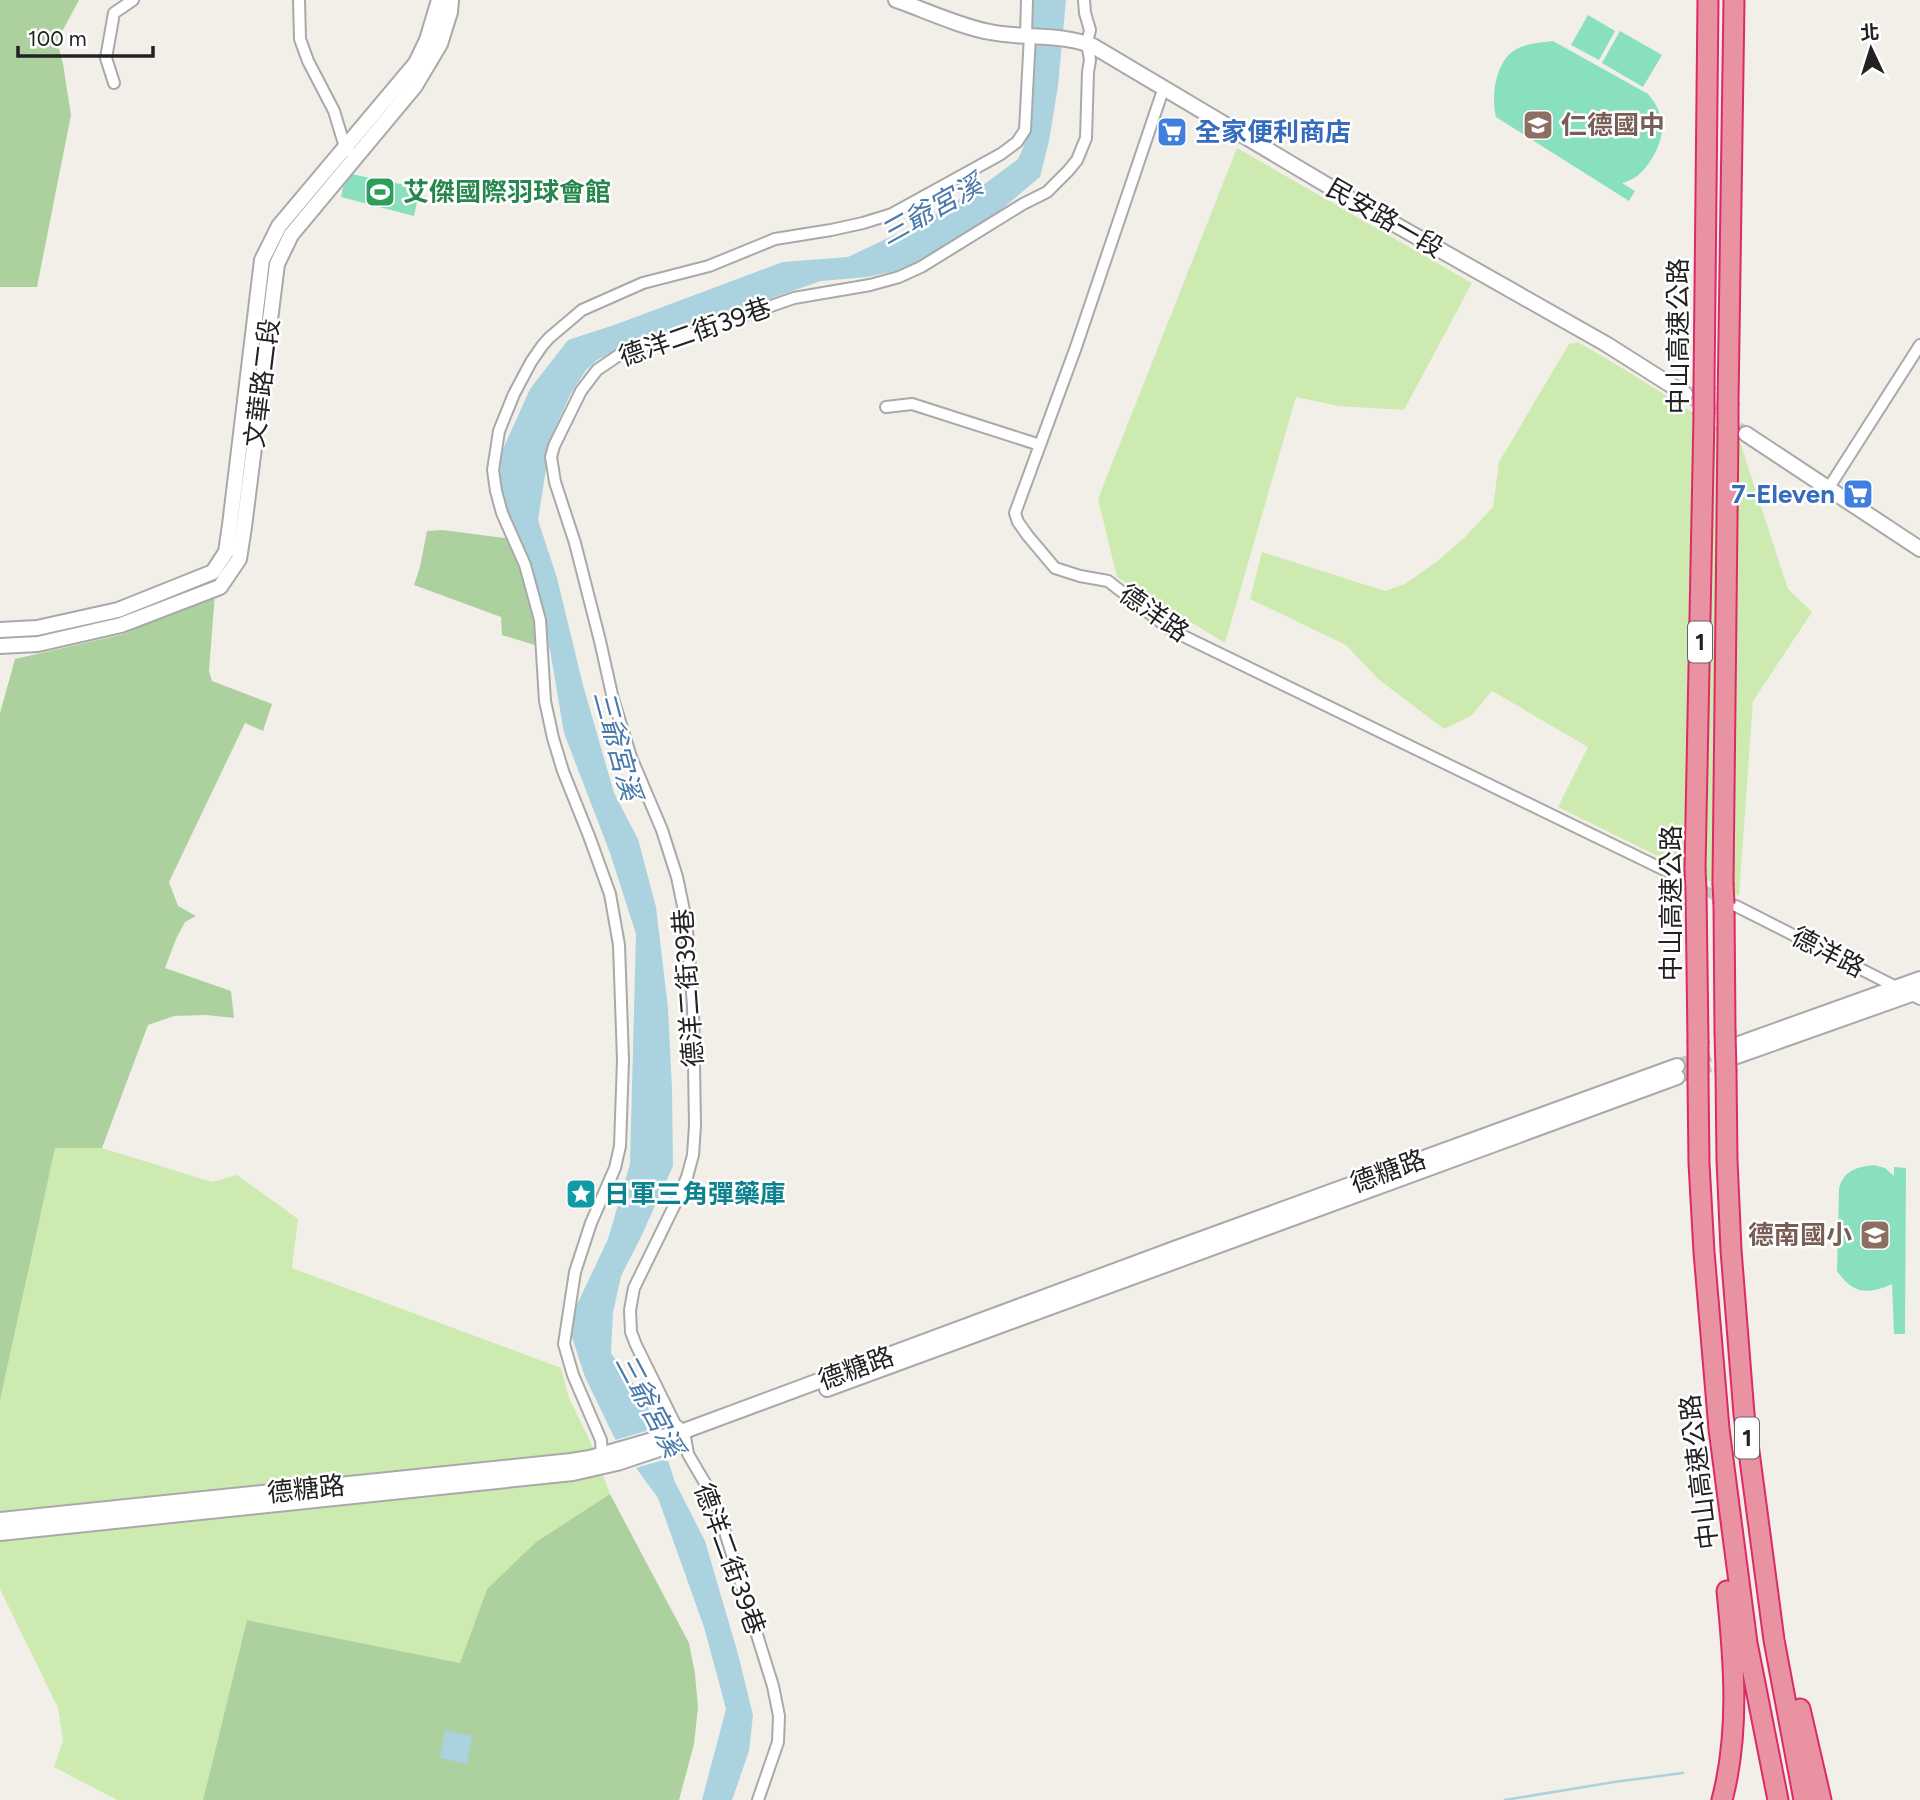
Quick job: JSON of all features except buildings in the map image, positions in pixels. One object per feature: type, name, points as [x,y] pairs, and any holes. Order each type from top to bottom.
[{"type":"highway","name":"中山高速公路","points":[[1708,0],[1704,415],[1687,873],[1696,890],[1699,1163],[1717,1410],[1746,1643],[1778,1800]]},
{"type":"highway","name":"中山高速公路","points":[[1734,0],[1728,403],[1737,432],[1723,883],[1730,905],[1731,1051],[1727,1160],[1742,1393],[1774,1640],[1804,1800]]},
{"type":"highway","points":[[1742,1393],[1753,1413],[1783,1638],[1821,1800]]},
{"type":"highway","points":[[1717,1410],[1709,1430],[1734,1685],[1729,1773],[1722,1800]]},
{"type":"highway","points":[[1713,1800],[1730,1751]]},
{"type":"street","points":[[114,83],[106,58],[114,13],[133,0]]},
{"type":"street","points":[[299,0],[300,39],[351,152]]},
{"type":"street","name":"文華路二段","points":[[0,646],[38,644],[121,625],[220,587],[239,559],[276,264],[291,235],[415,63],[428,40],[439,0]]},
{"type":"street","name":"文華路二段","points":[[0,630],[37,628],[118,610],[213,572],[226,552],[262,260],[279,226],[415,86],[440,44],[452,0]]},
{"type":"street","points":[[896,0],[982,31],[1031,35]]},
{"type":"street","points":[[610,1459],[573,1375],[564,1344],[575,1272],[591,1223],[615,1168],[620,1146],[623,1060],[619,945],[610,894],[553,738],[545,703],[540,620],[525,565],[502,513],[494,480],[499,430],[514,394],[542,346],[582,310],[643,283],[709,266],[775,239],[828,231],[882,218],[1001,154],[1017,142],[1025,130],[1031,35],[1027,0]]},
{"type":"street","name":"德洋二街39巷","points":[[758,1800],[778,1742],[779,1716],[773,1686],[715,1500],[688,1454],[642,1359],[631,1332],[629,1310],[639,1276],[680,1196],[694,1148],[693,1005],[685,920],[680,891],[662,830],[621,727],[575,543],[555,482],[551,457],[558,436],[581,391],[597,370],[612,360],[637,348],[691,334],[794,298],[900,277],[1047,192],[1077,160],[1086,138],[1090,60],[1086,43],[1090,30],[1084,0]]},
{"type":"street","name":"民安路一段","points":[[1031,35],[1086,43],[1122,62],[1352,200],[1606,344],[1685,394]]},
{"type":"street","name":"德洋路","points":[[1164,87],[1076,347],[1015,513],[1018,522],[1055,568],[1108,581],[1171,630],[1687,873]]},
{"type":"street","points":[[1828,489],[1920,345]]},
{"type":"street","points":[[886,407],[912,404],[1040,445]]},
{"type":"street","points":[[1737,432],[1920,549]]},
{"type":"street","name":"德洋路","points":[[1730,905],[1912,993]]},
{"type":"street","points":[[1731,1051],[1912,993],[1920,979]]},
{"type":"street","name":"德糖路","points":[[0,1533],[573,1473],[681,1437],[1174,1249],[1591,1096],[1677,1071]]},
{"type":"street","name":"德糖路","points":[[0,1520],[610,1459]]},
{"type":"green space","points":[[0,0],[79,0],[57,41],[71,115],[37,287],[0,287]]},
{"type":"green space","points":[[1588,15],[1615,31],[1599,60],[1571,45]]},
{"type":"green space","points":[[1620,31],[1662,55],[1643,87],[1602,63]]},
{"type":"green space","points":[[1553,41],[1648,94],[1659,111],[1661,137],[1654,154],[1641,173],[1622,183],[1635,191],[1629,201],[1496,117],[1496,80],[1508,56],[1524,46]]},
{"type":"green space","points":[[1237,148],[1472,283],[1404,410],[1338,406],[1296,397],[1225,643],[1117,577],[1098,499]]},
{"type":"green space","name":"艾傑國際羽球會館","points":[[346,173],[420,188],[414,216],[341,197]]},
{"type":"green space","points":[[1578,342],[1740,442],[1788,589],[1812,612],[1753,701],[1739,896],[1558,807],[1588,747],[1492,691],[1471,716],[1444,729],[1378,679],[1346,645],[1250,599],[1262,552],[1385,591],[1405,584],[1435,563],[1463,539],[1493,507],[1499,462],[1569,344]]},
{"type":"green space","points":[[443,530],[511,539],[523,567],[541,647],[502,635],[501,617],[414,585],[427,531]]},
{"type":"green space","points":[[215,593],[209,671],[212,681],[272,704],[263,731],[245,723],[169,882],[178,906],[196,916],[185,922],[165,968],[231,991],[234,1018],[174,1016],[148,1025],[102,1148],[55,1148],[0,1400],[0,713],[15,659],[124,634]]},
{"type":"green space","points":[[55,1147],[102,1148],[212,1182],[237,1175],[298,1219],[292,1268],[561,1368],[569,1398],[591,1443],[610,1494],[536,1542],[487,1589],[460,1663],[247,1620],[203,1800],[117,1800],[54,1767],[63,1741],[58,1708],[0,1589],[0,1389]]},
{"type":"green space","points":[[1874,1165],[1885,1168],[1894,1176],[1894,1167],[1906,1168],[1905,1334],[1894,1334],[1892,1284],[1876,1290],[1861,1290],[1849,1284],[1837,1271],[1841,1183],[1851,1171]]},
{"type":"green space","points":[[610,1494],[689,1643],[698,1707],[694,1744],[679,1800],[203,1800],[247,1620],[460,1663],[487,1589],[536,1542]]},
{"type":"water","points":[[1031,0],[1066,0],[1058,86],[1040,177],[985,223],[904,269],[867,277],[821,281],[676,331],[644,338],[597,360],[586,370],[570,395],[551,437],[538,520],[557,578],[583,685],[614,793],[638,839],[656,907],[668,1008],[673,1166],[621,1276],[613,1313],[611,1353],[644,1398],[675,1482],[705,1541],[753,1715],[749,1751],[732,1800],[702,1800],[726,1709],[704,1627],[658,1498],[615,1439],[585,1377],[569,1328],[573,1313],[608,1239],[630,1164],[636,934],[610,853],[564,733],[550,650],[532,577],[503,499],[499,458],[530,389],[568,340],[783,262],[848,257],[922,222],[986,183],[1018,159],[1031,130]]},
{"type":"water","points":[[445,1730],[472,1736],[467,1764],[440,1758]]},
{"type":"pier","points":[[660,1427],[671,1458],[632,1469],[612,1441]]},
{"type":"waterway","points":[[1505,1800],[1683,1773]]},
{"type":"tunnel","points":[[1685,394],[1746,434]]},
{"type":"tunnel","points":[[1679,877],[1726,901]]},
{"type":"tunnel","points":[[1677,1066],[1732,1047]]},
{"type":"tunnel","points":[[1677,1077],[1732,1057]]},
{"type":"place","name":"仁德國中","points":[[1538,125]]},
{"type":"place","name":"全家便利商店","points":[[1172,132]]},
{"type":"place","name":"艾傑國際羽球會館","points":[[380,192]]},
{"type":"place","name":"7-Eleven","points":[[1858,494]]},
{"type":"place","name":"日軍三角彈藥庫","points":[[581,1194]]},
{"type":"place","name":"德南國小","points":[[1875,1235]]},
{"type":"water label","name":"三爺宮溪","points":[[931,209]]},
{"type":"water label","name":"三爺宮溪","points":[[618,745]]},
{"type":"water label","name":"三爺宮溪","points":[[650,1405]]}]
